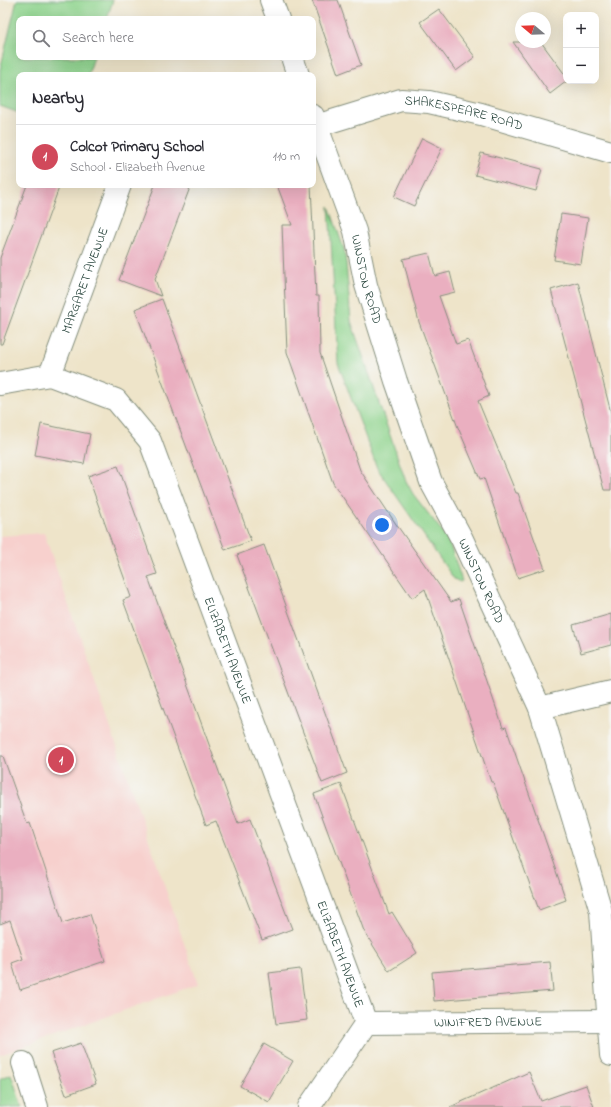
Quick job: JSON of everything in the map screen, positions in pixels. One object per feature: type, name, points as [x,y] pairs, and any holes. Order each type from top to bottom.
[{"type":"street","points":[[271,0],[277,16]]},
{"type":"street","points":[[293,60],[297,72]]},
{"type":"street","name":"SHAKESPEARE ROAD","points":[[316,121],[401,100],[429,102],[481,114],[611,152]]},
{"type":"street","name":"WINSTON ROAD","points":[[316,124],[355,231],[366,285],[396,381],[431,482],[462,539],[540,708],[601,911],[611,1055]]},
{"type":"street","name":"MARGARET AVENUE","points":[[50,375],[119,188]]},
{"type":"street","points":[[0,384],[50,375]]},
{"type":"street","name":"ELIZABETH AVENUE","points":[[50,375],[116,400],[150,441],[366,1023]]},
{"type":"street","points":[[540,708],[611,691]]},
{"type":"street","name":"WINIFRED AVENUE","points":[[366,1023],[609,1021]]},
{"type":"street","points":[[309,1107],[366,1023]]},
{"type":"street","points":[[23,1063],[37,1107]]},
{"type":"shaded area","points":[[44,533],[198,984],[0,1055],[0,536]]},
{"type":"green space","points":[[17,0],[113,0],[108,16],[16,16],[16,60],[93,60],[89,72],[16,72],[16,112],[0,106],[0,70]]},
{"type":"green space","points":[[329,206],[344,249],[351,321],[405,479],[413,494],[448,539],[462,581],[460,582],[454,579],[377,468],[338,363]]},
{"type":"green space","points":[[11,1074],[22,1107],[0,1107],[0,1079]]},
{"type":"building","points":[[312,0],[338,0],[361,65],[338,74]]},
{"type":"building","points":[[439,9],[475,57],[456,71],[420,22]]},
{"type":"building","points":[[517,48],[545,48],[563,72],[563,84],[550,94]]},
{"type":"building","points":[[422,138],[442,148],[414,206],[394,197]]},
{"type":"building","points":[[481,153],[542,169],[536,191],[475,175]]},
{"type":"building","points":[[26,188],[59,188],[2,344],[0,344],[0,258]]},
{"type":"building","points":[[154,188],[190,188],[155,279],[161,296],[119,280]]},
{"type":"building","points":[[278,188],[311,188],[316,296],[319,296],[320,353],[360,470],[451,602],[459,599],[503,728],[506,727],[566,900],[539,910],[493,782],[491,782],[425,589],[412,598],[333,483],[287,352],[282,225],[292,225]]},
{"type":"building","points":[[561,214],[588,218],[581,264],[554,260]]},
{"type":"building","points":[[429,253],[435,276],[450,272],[455,292],[439,296],[456,344],[468,340],[489,396],[478,401],[516,493],[518,493],[545,569],[518,578],[484,478],[480,479],[457,425],[419,322],[403,259]]},
{"type":"building","points":[[578,282],[611,413],[611,490],[604,490],[551,290]]},
{"type":"building","points":[[162,299],[251,541],[225,550],[135,309]]},
{"type":"building","points":[[41,424],[90,434],[84,464],[35,455]]},
{"type":"building","points":[[118,466],[157,574],[148,577],[238,824],[250,819],[292,929],[262,940],[216,821],[206,825],[123,600],[131,597],[88,476]]},
{"type":"building","points":[[264,545],[347,773],[322,783],[237,555]]},
{"type":"building","points":[[611,614],[611,645],[581,653],[573,625]]},
{"type":"building","points":[[0,756],[3,756],[27,824],[30,823],[63,923],[90,914],[105,961],[20,990],[12,963],[23,959],[10,920],[0,924]]},
{"type":"building","points":[[341,784],[389,914],[392,912],[417,953],[389,971],[364,931],[314,794]]},
{"type":"building","points":[[550,962],[553,991],[434,1001],[432,972]]},
{"type":"building","points":[[300,969],[307,1020],[276,1024],[269,973]]},
{"type":"building","points":[[81,1043],[96,1084],[66,1095],[51,1053]]},
{"type":"building","points":[[264,1044],[293,1061],[269,1102],[240,1086]]},
{"type":"building","points":[[529,1072],[541,1101],[586,1085],[594,1107],[450,1107]]},
{"type":"place","name":"Colcot Primary School","points":[[61,760]]}]
